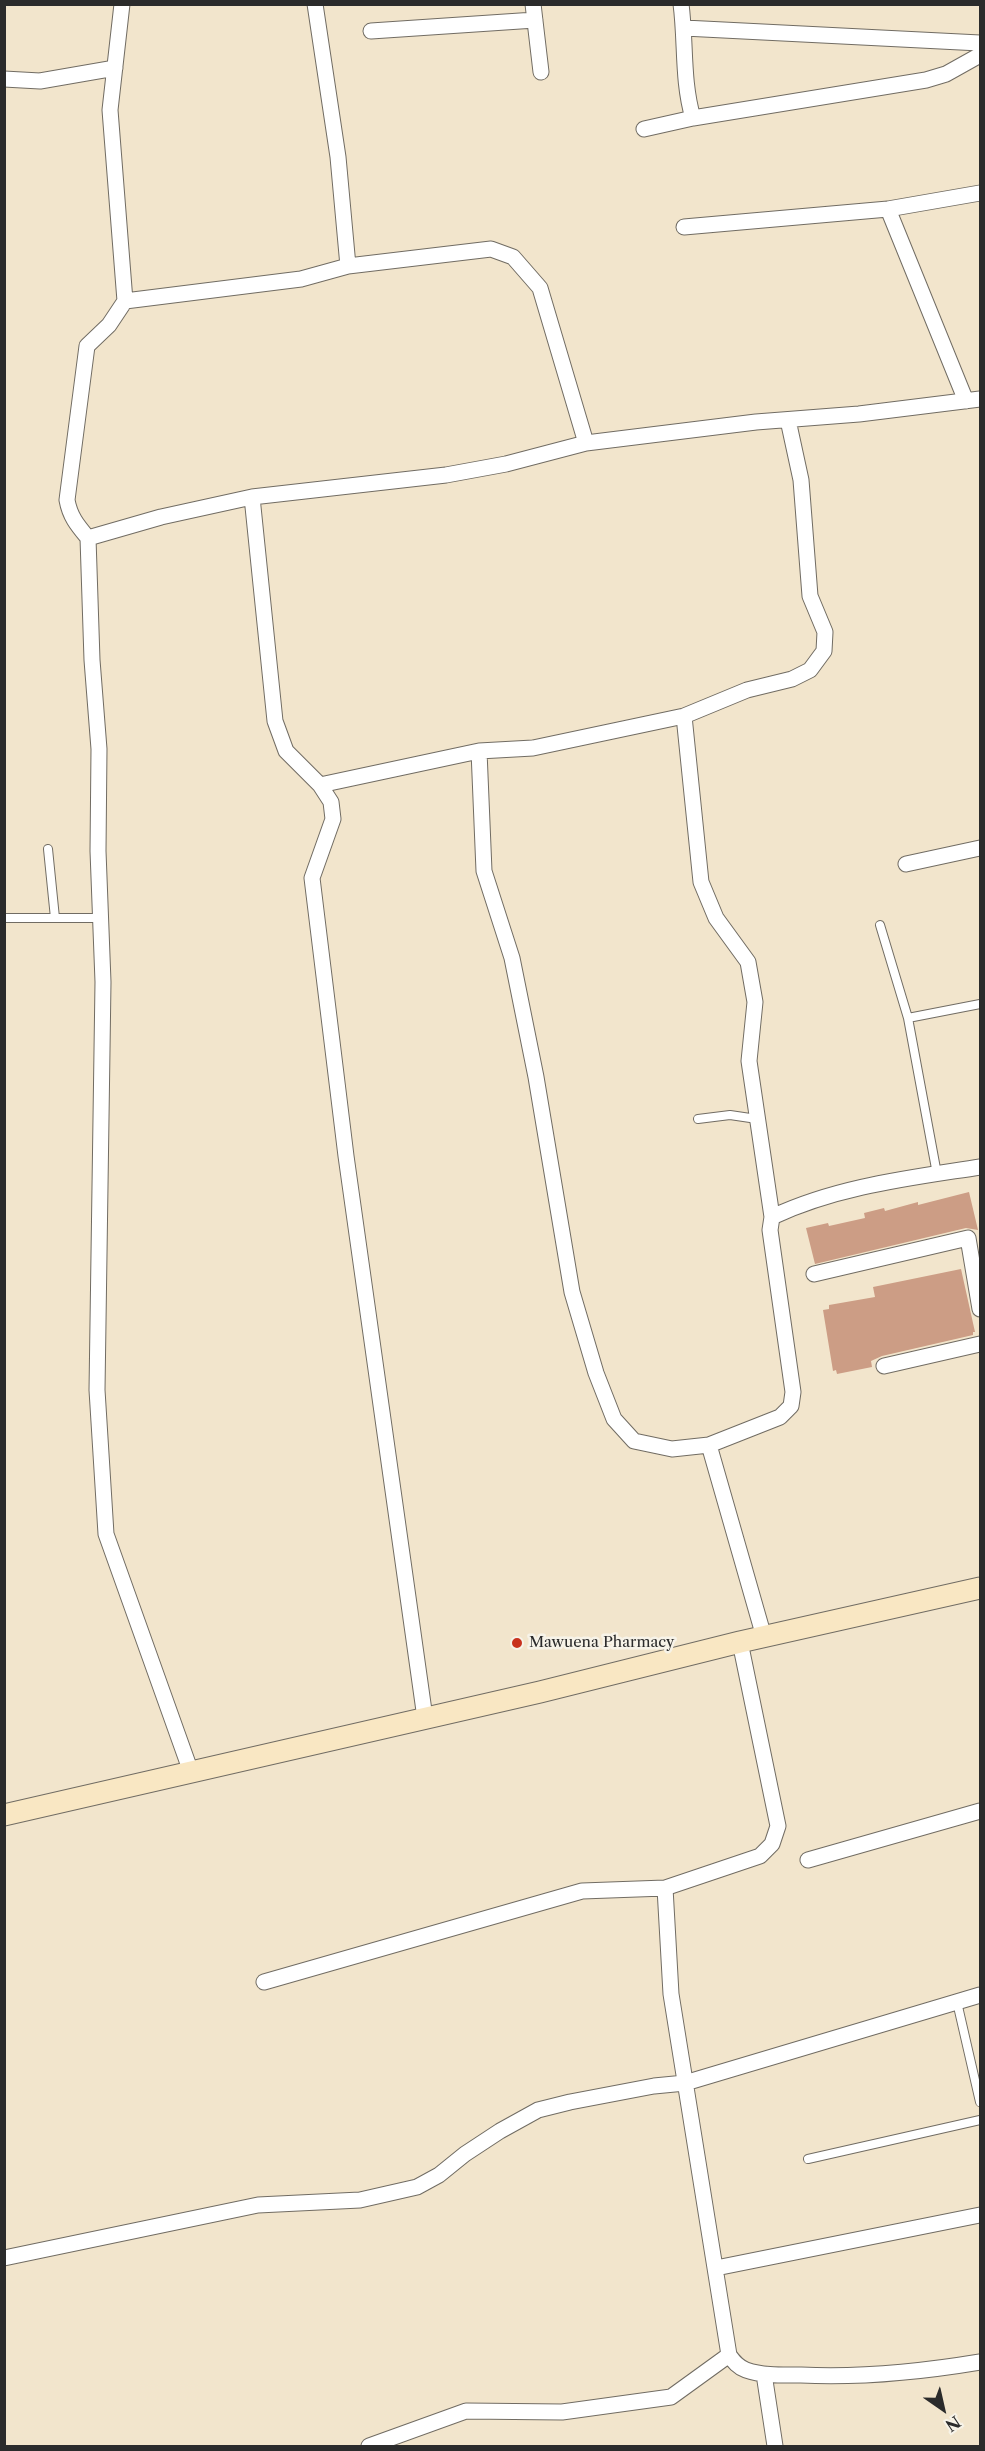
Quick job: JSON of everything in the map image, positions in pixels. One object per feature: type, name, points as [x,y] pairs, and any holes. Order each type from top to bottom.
[{"type":"main road","points":[[4,1815],[425,1718],[740,1642],[981,1588]]},
{"type":"street","points":[[122,4],[110,110],[125,301],[109,325],[87,346],[67,500],[74,521],[88,538],[92,660],[99,749],[99,918],[103,982],[97,1390],[106,1534],[190,1772]]},
{"type":"street","points":[[315,4],[338,157],[348,266]]},
{"type":"street","points":[[681,4],[686,92],[693,118]]},
{"type":"street","points":[[370,30],[534,12],[541,72]]},
{"type":"street","points":[[684,28],[981,43]]},
{"type":"street","points":[[644,129],[693,118],[926,80],[946,74],[981,56]]},
{"type":"street","points":[[4,79],[40,81],[116,68]]},
{"type":"street","points":[[684,227],[888,209],[981,193]]},
{"type":"street","points":[[88,538],[160,517],[252,497],[446,475],[506,464],[586,443],[756,422],[859,414],[973,400],[888,209]]},
{"type":"street","points":[[125,301],[301,279],[348,266],[490,249],[513,257],[540,288],[586,443]]},
{"type":"street","points":[[320,784],[478,751],[533,748],[684,716],[747,690],[792,679],[810,670],[824,651],[825,632],[810,596],[801,480],[788,420]]},
{"type":"street","points":[[252,497],[275,721],[286,751],[320,784],[331,802],[333,819],[312,878],[348,1167],[425,1718]]},
{"type":"street","points":[[478,751],[484,871],[512,958],[536,1077],[572,1292],[596,1373],[614,1419],[634,1441],[672,1449],[710,1445],[780,1417],[791,1406],[793,1392],[770,1230],[772,1217],[749,1061],[755,1002],[748,962],[716,918],[701,882],[684,716]]},
{"type":"street","points":[[906,864],[981,848]]},
{"type":"street","points":[[772,1217],[798,1205],[860,1187],[981,1167]]},
{"type":"street","points":[[814,1274],[968,1238],[981,1309]]},
{"type":"street","points":[[884,1366],[981,1344]]},
{"type":"street","points":[[710,1445],[764,1637]]},
{"type":"street","points":[[264,1982],[582,1891],[665,1888],[760,1856],[772,1844],[778,1826],[740,1642]]},
{"type":"street","points":[[808,1860],[981,1811]]},
{"type":"street","points":[[665,1888],[670,1994],[729,2355],[735,2364],[744,2370],[764,2374],[849,2377],[919,2372],[981,2362]]},
{"type":"street","points":[[4,2258],[258,2205],[360,2200],[417,2187],[439,2175],[465,2154],[500,2131],[538,2110],[631,2090],[685,2083],[981,1995]]},
{"type":"street","points":[[716,2268],[981,2215]]},
{"type":"street","points":[[369,2446],[466,2411],[562,2412],[670,2397],[729,2355]]},
{"type":"street","points":[[764,2374],[775,2446]]},
{"type":"lane","points":[[48,849],[55,918]]},
{"type":"lane","points":[[4,918],[99,918]]},
{"type":"lane","points":[[880,925],[908,1018],[937,1174]]},
{"type":"lane","points":[[908,1018],[981,1004]]},
{"type":"lane","points":[[698,1119],[730,1115],[757,1119]]},
{"type":"lane","points":[[957,2002],[981,2102]]},
{"type":"lane","points":[[808,2159],[981,2120]]},
{"type":"building","points":[[969,1192],[978,1230],[966,1228],[815,1264],[806,1228],[828,1223],[829,1226],[865,1218],[864,1213],[884,1208],[885,1211],[918,1202],[918,1205]]},
{"type":"building","points":[[961,1269],[975,1332],[973,1335],[882,1356],[871,1361],[872,1367],[837,1374],[836,1370],[833,1371],[823,1310],[829,1309],[829,1305],[875,1297],[873,1287]]},
{"type":"place","name":"Mawuena Pharmacy","points":[[517,1643]]}]
